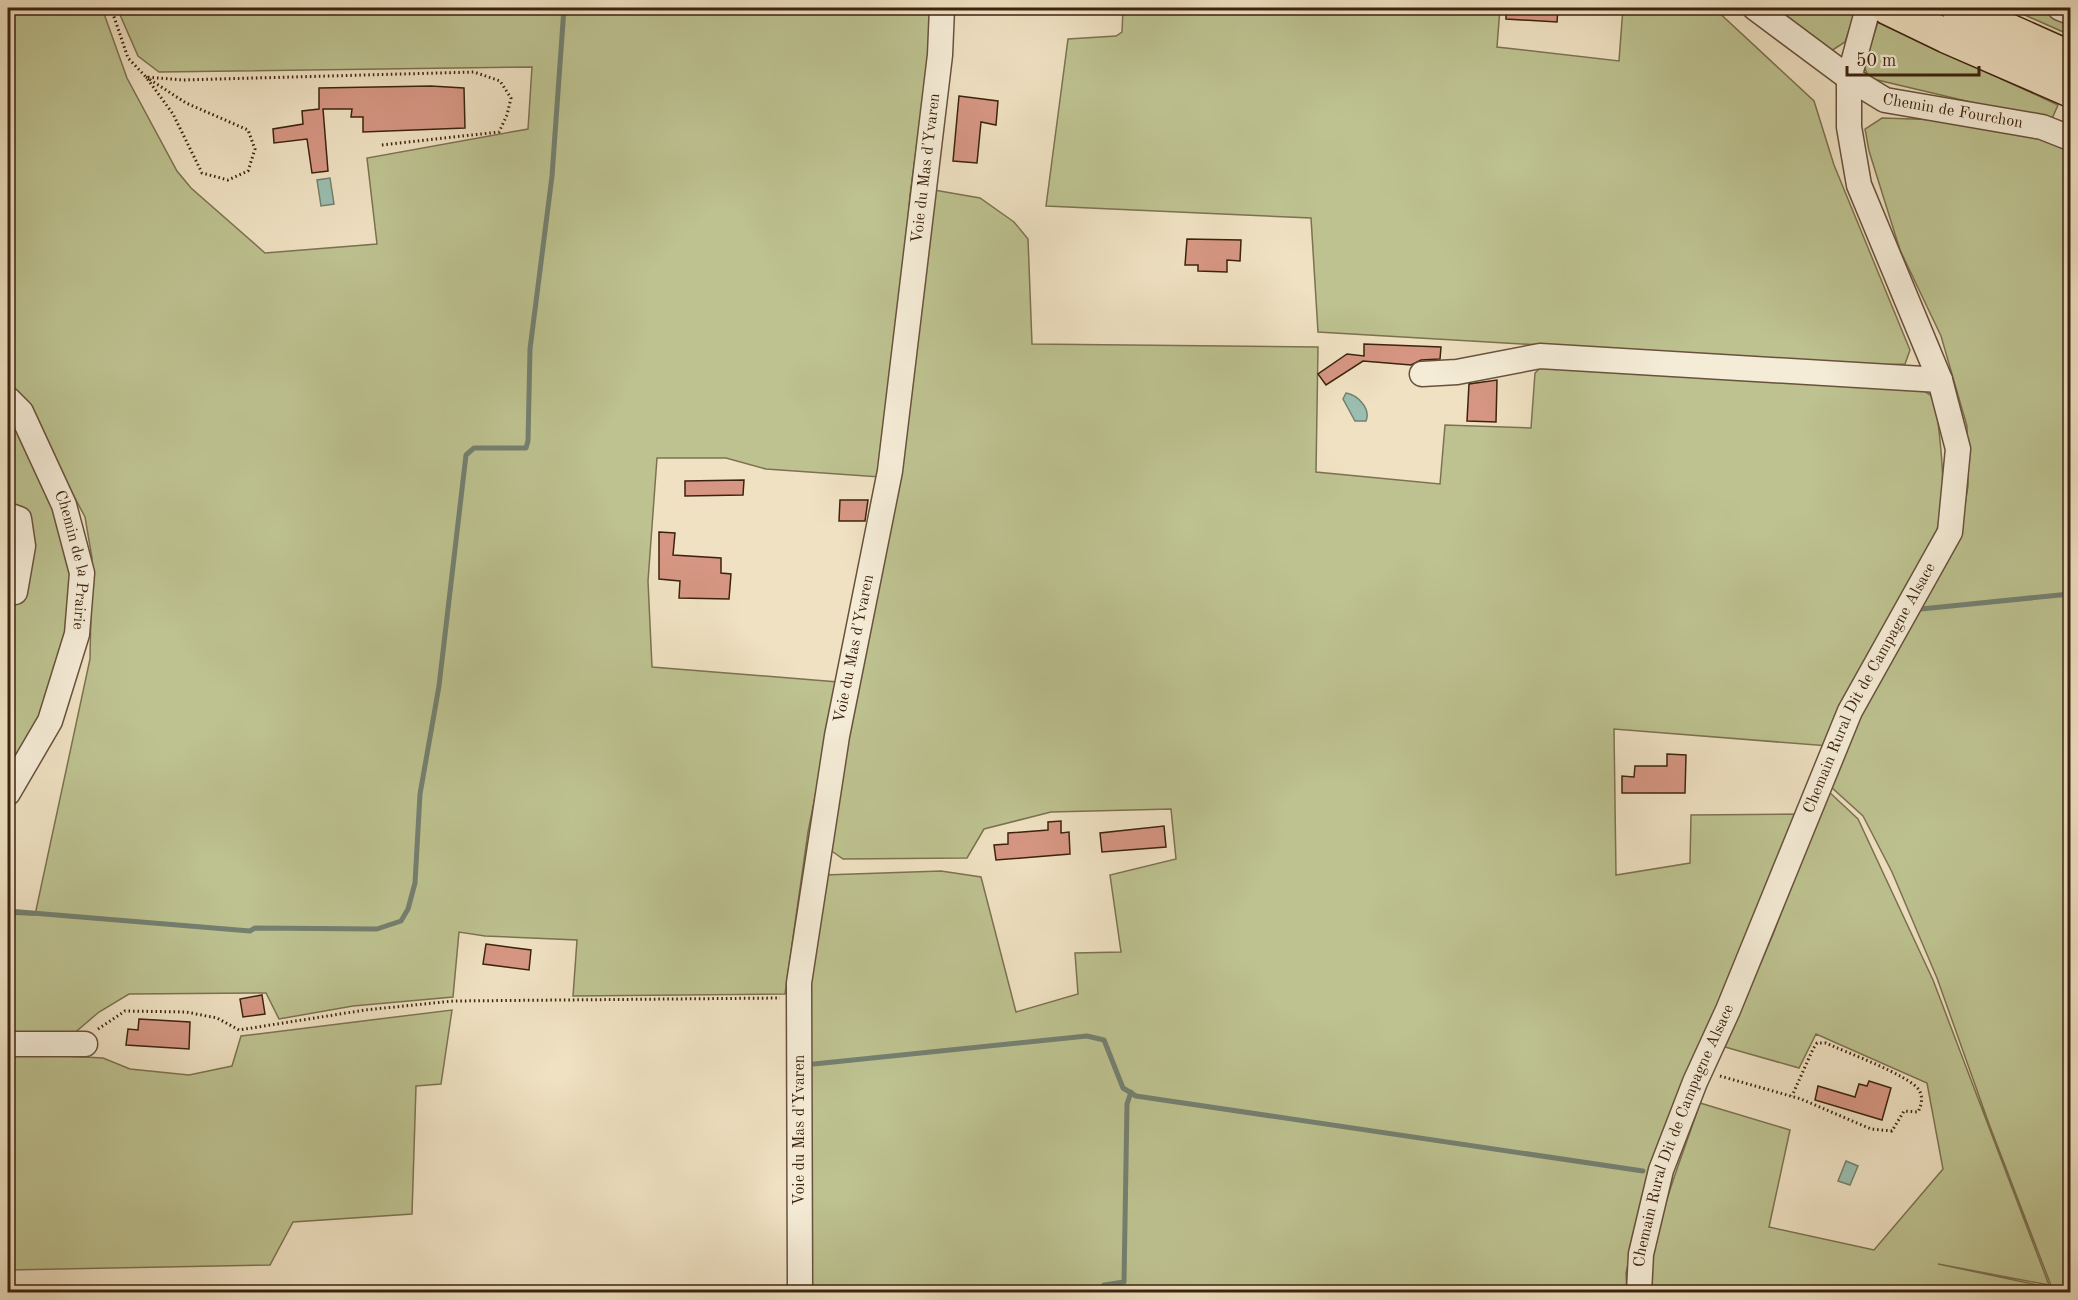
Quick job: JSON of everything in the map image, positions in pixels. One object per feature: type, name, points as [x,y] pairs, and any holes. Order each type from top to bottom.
[{"type":"highway","points":[[1888,8],[2070,90]]},
{"type":"highway","points":[[1958,8],[2070,58]]},
{"type":"street","name":"Voie du Mas d'Yvaren","points":[[800,1293],[799,982],[837,736],[890,471],[940,55],[942,8]]},
{"type":"street","name":"Chemin de Fourchon","points":[[1755,8],[1849,78],[1885,100],[2042,127],[2070,138]]},
{"type":"street","name":"Chemain Rural Dit de Campagne Alsace","points":[[1639,1293],[1641,1254],[1661,1170],[1701,1070],[1850,711],[1950,532],[1958,449],[1940,380],[1858,184],[1849,128],[1849,78],[1868,8]]},
{"type":"street","points":[[2060,8],[2070,12]]},
{"type":"street","points":[[1422,374],[1457,372],[1540,356],[1940,380]]},
{"type":"street","name":"Chemin de la Prairie","points":[[8,399],[21,412],[64,505],[82,573],[77,634],[50,721],[8,793]]},
{"type":"street","points":[[8,515],[19,519],[23,546],[15,592],[8,593]]},
{"type":"street","points":[[8,1044],[85,1044]]},
{"type":"path","points":[[111,8],[128,58],[146,77],[173,114],[202,172],[228,180],[248,171],[255,148],[248,130],[186,103],[146,77]]},
{"type":"path","points":[[146,77],[183,80],[474,72],[500,81],[511,98],[507,116],[499,132],[381,145]]},
{"type":"path","points":[[85,1044],[101,1026],[125,1011],[186,1012],[217,1018],[239,1030],[365,1010],[453,1001],[799,998]]},
{"type":"path","points":[[1701,1070],[1792,1096],[1872,1129],[1892,1131],[1904,1111],[1918,1112],[1922,1097],[1918,1087],[1887,1070],[1826,1043],[1817,1043],[1813,1049],[1792,1096]]},
{"type":"green space","points":[[8,8],[102,8],[127,78],[177,171],[191,188],[265,253],[377,244],[367,158],[528,129],[532,67],[159,72],[138,56],[117,8],[932,8],[927,70],[910,195],[900,321],[880,477],[766,469],[726,458],[657,458],[648,581],[652,667],[838,682],[808,832],[785,994],[573,996],[577,940],[485,936],[459,932],[453,997],[353,1006],[279,1019],[266,993],[129,994],[99,1012],[65,1041],[8,1038],[8,914],[35,915],[90,659],[92,558],[85,517],[43,438],[8,386]]},
{"type":"green space","points":[[1123,8],[1500,8],[1497,47],[1619,61],[1623,8],[1714,8],[1814,101],[1834,165],[1910,350],[1905,364],[1882,365],[1318,332],[1311,218],[1046,206],[1068,39],[1116,36],[1122,32]]},
{"type":"green space","points":[[1771,8],[1845,8],[1855,12],[1845,42],[1831,51]]},
{"type":"green space","points":[[2009,8],[2070,8],[2070,35]]},
{"type":"green space","points":[[1878,22],[2058,105],[2051,121],[1869,78],[1864,66]]},
{"type":"green space","points":[[1882,118],[1944,120],[2013,128],[2070,147],[2070,1292],[1647,1292],[1649,1270],[1660,1222],[1700,1103],[1790,1130],[1769,1227],[1874,1250],[1943,1169],[1927,1083],[1816,1034],[1799,1068],[1725,1047],[1774,932],[1827,790],[1858,819],[1933,980],[2049,1285],[1938,1264],[2052,1288],[1989,1124],[1937,978],[1892,872],[1863,816],[1830,786],[1845,740],[1961,529],[1968,486],[1967,426],[1941,336],[1900,250],[1869,151],[1865,129]]},
{"type":"green space","points":[[934,190],[980,198],[1014,222],[1028,239],[1032,344],[1318,347],[1316,472],[1440,484],[1445,425],[1531,428],[1535,373],[1543,365],[1916,386],[1932,396],[1936,404],[1943,473],[1939,523],[1934,540],[1829,746],[1614,729],[1616,875],[1690,863],[1691,815],[1803,814],[1639,1217],[1626,1273],[1627,1292],[811,1292],[806,990],[824,875],[941,871],[981,877],[1016,1012],[1078,994],[1075,953],[1121,952],[1110,875],[1176,859],[1171,809],[1051,812],[984,829],[967,858],[843,859],[826,847]]},
{"type":"green space","points":[[8,409],[36,457],[67,548],[71,585],[67,637],[50,696],[8,777],[8,628],[31,538],[29,526],[8,500]]},
{"type":"green space","points":[[452,1010],[441,1084],[416,1086],[412,1214],[293,1222],[270,1265],[8,1270],[8,1053],[103,1058],[130,1069],[189,1075],[232,1066],[241,1036]]},
{"type":"shaded area","points":[[330,178],[334,204],[321,206],[317,180]]},
{"type":"shaded area","points":[[1346,393],[1351,394],[1365,407],[1366,421],[1355,421],[1343,399]]},
{"type":"shaded area","points":[[1846,1161],[1858,1166],[1850,1185],[1838,1181]]},
{"type":"building","points":[[1506,8],[1558,8],[1557,22],[1506,19]]},
{"type":"building","points":[[431,86],[464,88],[465,128],[363,132],[363,117],[351,117],[352,109],[323,109],[328,171],[312,173],[307,139],[274,143],[273,129],[303,124],[302,111],[319,109],[319,88]]},
{"type":"building","points":[[959,96],[998,101],[996,125],[981,122],[977,163],[953,161]]},
{"type":"building","points":[[1187,239],[1241,240],[1240,261],[1227,260],[1227,272],[1198,271],[1198,265],[1185,265]]},
{"type":"building","points":[[1364,344],[1441,347],[1440,359],[1421,360],[1411,365],[1363,361],[1326,385],[1318,374],[1347,354],[1364,356]]},
{"type":"building","points":[[1497,380],[1496,422],[1467,421],[1469,384]]},
{"type":"building","points":[[744,480],[743,495],[685,496],[685,481]]},
{"type":"building","points":[[840,500],[868,500],[865,521],[839,521]]},
{"type":"building","points":[[659,532],[675,533],[673,555],[721,558],[721,573],[731,574],[729,599],[679,598],[680,581],[659,579]]},
{"type":"building","points":[[1667,754],[1686,755],[1685,793],[1622,793],[1622,776],[1634,777],[1635,766],[1667,766]]},
{"type":"building","points":[[1061,821],[1061,833],[1069,832],[1070,854],[996,860],[994,845],[1008,844],[1008,833],[1048,830],[1048,822]]},
{"type":"building","points":[[1164,826],[1166,847],[1102,852],[1100,833]]},
{"type":"building","points":[[486,944],[531,950],[529,970],[483,964]]},
{"type":"building","points":[[262,995],[265,1014],[243,1017],[240,999]]},
{"type":"building","points":[[139,1019],[190,1022],[189,1049],[126,1045],[128,1029],[138,1030]]},
{"type":"building","points":[[1869,1081],[1891,1088],[1882,1120],[1815,1100],[1818,1086],[1855,1097],[1859,1084],[1867,1086]]},
{"type":"waterway","points":[[8,911],[250,931],[255,928],[377,929],[401,921],[408,909],[415,883],[420,794],[439,686],[466,455],[474,448],[526,448],[528,441],[530,349],[552,176],[564,8]]},
{"type":"waterway","points":[[1921,609],[2070,594]]},
{"type":"waterway","points":[[814,1064],[1087,1036],[1104,1040],[1123,1088],[1136,1096],[1643,1171]]},
{"type":"waterway","points":[[1106,1292],[1104,1285],[1124,1282],[1127,1104],[1131,1092]]}]
